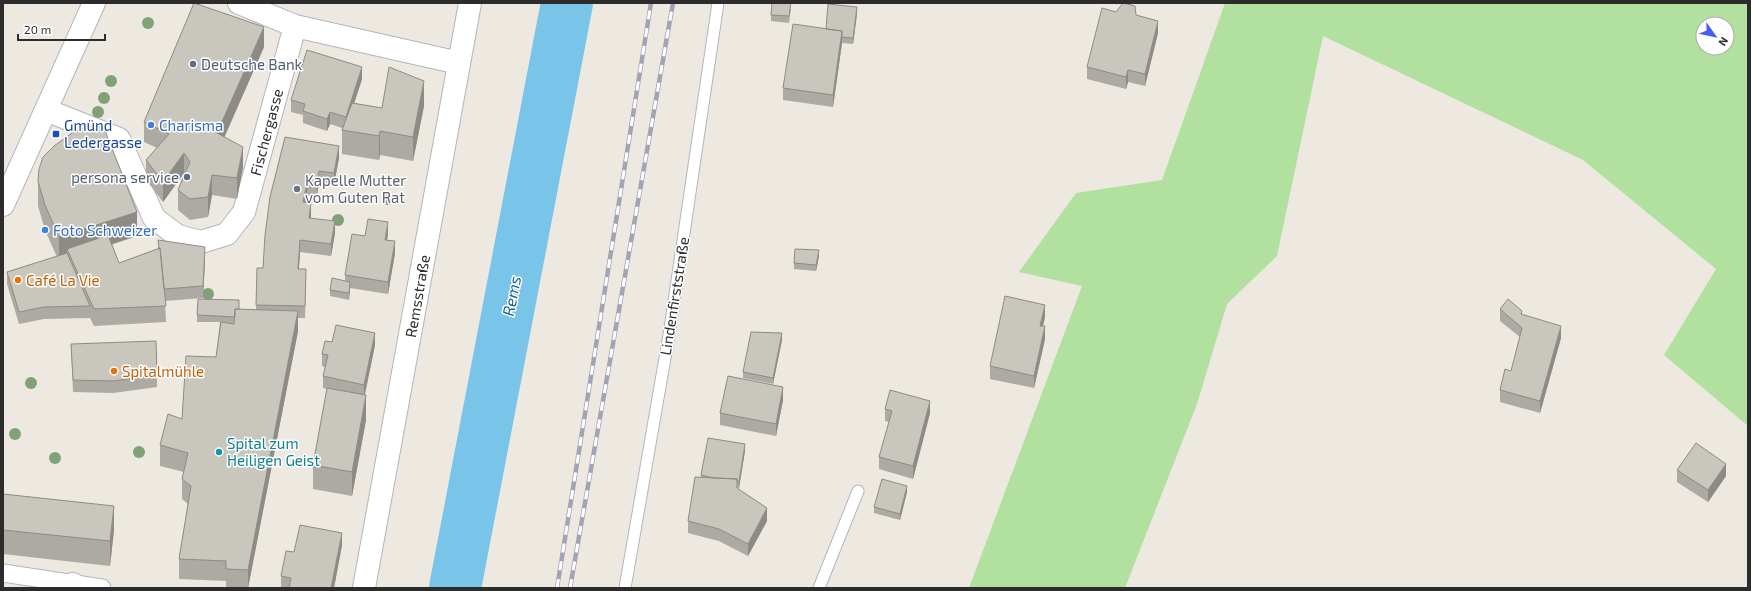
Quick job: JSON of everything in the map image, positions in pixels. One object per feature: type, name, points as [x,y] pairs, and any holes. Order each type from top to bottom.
[{"type":"street","points":[[3,205],[94,3]]},
{"type":"street","points":[[239,3],[295,26],[459,63]]},
{"type":"street","name":"Remsstraße","points":[[364,588],[470,3]]},
{"type":"street","name":"Fischergasse","points":[[46,110],[119,139],[154,218],[178,236],[201,242],[227,234],[244,212],[295,26]]},
{"type":"street","points":[[3,573],[71,586],[102,588]]},
{"type":"lane","name":"Lindenfirststraße","points":[[625,588],[669,334],[718,3]]},
{"type":"lane","points":[[819,588],[858,491]]},
{"type":"green space","points":[[1225,3],[1748,3],[1748,426],[1664,355],[1716,269],[1583,160],[1323,36],[1277,256],[1227,304],[1197,404],[1125,588],[969,588],[1082,286],[1019,272],[1076,193],[1162,180]]},
{"type":"building","points":[[194,3],[264,27],[217,133],[243,147],[237,178],[212,175],[208,197],[190,199],[178,190],[190,162],[184,153],[163,182],[146,160],[169,134],[144,122]]},
{"type":"building","points":[[772,3],[791,3],[789,16],[771,15]]},
{"type":"building","points":[[1123,3],[1135,6],[1136,15],[1158,21],[1145,74],[1128,70],[1126,77],[1087,67],[1102,8],[1116,12]]},
{"type":"building","points":[[828,4],[857,7],[853,38],[842,37],[842,31],[826,29]]},
{"type":"building","points":[[793,24],[842,31],[833,95],[783,88]]},
{"type":"building","points":[[307,50],[362,67],[346,117],[330,112],[327,119],[303,111],[305,104],[291,100]]},
{"type":"building","points":[[389,67],[424,81],[413,137],[380,131],[379,136],[342,130],[352,103],[382,108]]},
{"type":"building","points":[[102,123],[137,212],[59,237],[45,205],[38,181],[39,169],[43,157],[54,146],[75,131]]},
{"type":"building","points":[[285,137],[339,146],[334,173],[319,171],[317,184],[307,183],[303,202],[311,203],[309,218],[335,221],[331,244],[300,240],[298,269],[306,269],[305,306],[256,305],[257,268],[263,268],[265,235],[270,197]]},
{"type":"building","points":[[368,219],[388,222],[385,240],[395,241],[388,282],[345,275],[352,234],[365,236]]},
{"type":"building","points":[[108,235],[119,263],[160,248],[166,306],[94,309],[67,249]]},
{"type":"building","points":[[158,240],[205,247],[203,286],[164,289]]},
{"type":"building","points":[[795,249],[819,250],[816,265],[794,263]]},
{"type":"building","points":[[67,253],[90,306],[44,307],[19,312],[7,272]]},
{"type":"building","points":[[332,278],[350,282],[349,293],[330,290]]},
{"type":"building","points":[[1005,296],[1045,305],[1040,326],[1045,326],[1034,376],[990,366]]},
{"type":"building","points":[[198,299],[239,300],[239,309],[235,309],[235,317],[197,315]]},
{"type":"building","points":[[1508,299],[1522,311],[1521,314],[1561,326],[1540,401],[1500,390],[1505,369],[1511,371],[1522,328],[1500,309]]},
{"type":"building","name":"Spital zum Heiligen Geist","points":[[235,309],[298,311],[248,570],[226,569],[226,561],[179,559],[191,486],[182,479],[188,453],[160,445],[168,414],[182,419],[186,356],[216,357],[221,322],[234,324]]},
{"type":"building","points":[[336,325],[375,333],[364,385],[323,376],[328,355],[322,354],[325,341],[332,342]]},
{"type":"building","points":[[751,332],[782,333],[773,378],[743,372]]},
{"type":"building","name":"Spitalmühle","points":[[156,341],[157,375],[113,381],[73,380],[71,344]]},
{"type":"building","points":[[728,376],[783,387],[776,424],[720,413]]},
{"type":"building","points":[[327,388],[366,395],[352,472],[313,465]]},
{"type":"building","points":[[890,390],[930,401],[913,466],[879,457],[892,411],[885,409]]},
{"type":"building","points":[[708,438],[745,444],[739,482],[737,479],[714,478],[701,475]]},
{"type":"building","points":[[1696,443],[1726,464],[1708,490],[1677,470]]},
{"type":"building","points":[[695,477],[737,479],[737,488],[767,508],[748,544],[719,529],[688,521]]},
{"type":"building","points":[[882,479],[907,486],[900,514],[874,507]]},
{"type":"building","points":[[3,494],[114,506],[110,541],[3,530]]},
{"type":"building","points":[[300,525],[342,533],[331,588],[289,588],[291,578],[281,576],[286,551],[294,552]]},
{"type":"waterway","name":"Rems","points":[[455,588],[567,3]]},
{"type":"railway","points":[[557,588],[651,3]]},
{"type":"railway","points":[[570,588],[673,3]]},
{"type":"place","name":"Deutsche Bank","points":[[193,64]]},
{"type":"place","name":"Charisma","points":[[151,125]]},
{"type":"place","name":"Gmünd Ledergasse","points":[[56,134]]},
{"type":"place","name":"persona service","points":[[187,177]]},
{"type":"place","name":"Kapelle Mutter vom Guten Rat","points":[[297,189]]},
{"type":"place","name":"Foto Schweizer","points":[[45,230]]},
{"type":"place","name":"Café La Vie","points":[[18,280]]},
{"type":"place","name":"Spitalmühle","points":[[114,371]]},
{"type":"place","name":"Spital zum Heiligen Geist","points":[[219,452]]}]
